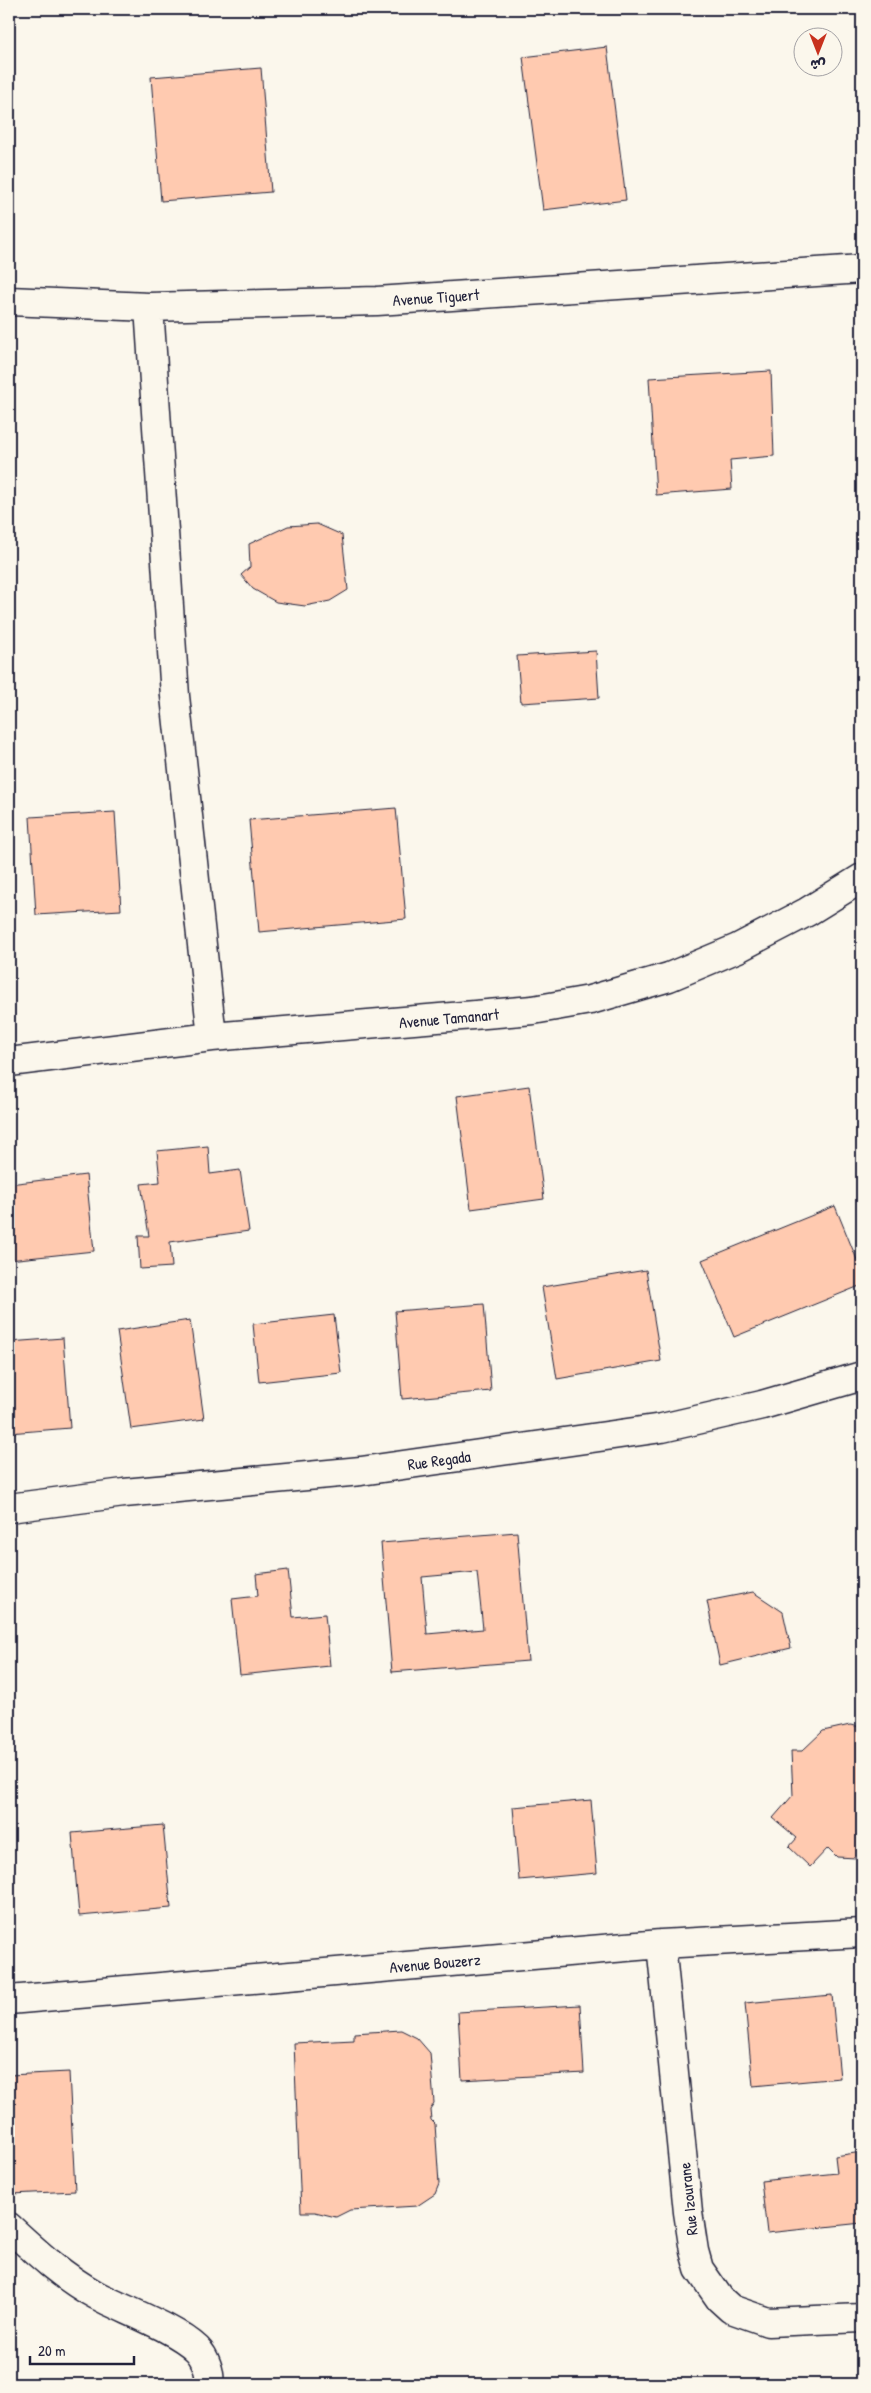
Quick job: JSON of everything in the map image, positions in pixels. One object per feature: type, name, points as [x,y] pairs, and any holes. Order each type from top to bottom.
[{"type":"street","name":"Avenue Tiguert","points":[[9,301],[149,307],[377,301],[862,269]]},
{"type":"street","points":[[149,307],[175,696],[212,1037]]},
{"type":"street","name":"Avenue Tamanart","points":[[9,1062],[212,1037],[523,1011],[590,1000],[669,977],[738,948],[807,912],[862,878]]},
{"type":"street","name":"Rue Regada","points":[[9,1508],[124,1493],[361,1471],[652,1430],[762,1405],[862,1376]]},
{"type":"street","name":"Avenue Bouzerz","points":[[9,2000],[662,1944],[862,1933]]},
{"type":"street","name":"Rue Izourane","points":[[662,1944],[688,2212],[699,2269],[720,2299],[731,2308],[768,2322],[862,2318]]},
{"type":"street","points":[[9,2227],[62,2273],[94,2294],[166,2329],[197,2349],[206,2363],[209,2384]]},
{"type":"building","points":[[607,47],[626,200],[543,210],[523,57]]},
{"type":"building","points":[[261,68],[271,192],[161,201],[151,77]]},
{"type":"building","points":[[771,371],[774,456],[730,460],[732,489],[656,495],[649,378]]},
{"type":"building","points":[[317,524],[342,535],[348,590],[330,601],[305,606],[276,602],[253,589],[241,575],[250,567],[249,544],[288,526]]},
{"type":"building","points":[[596,651],[599,698],[521,703],[517,656]]},
{"type":"building","points":[[396,808],[406,919],[259,932],[249,820]]},
{"type":"building","points":[[115,812],[121,910],[36,915],[30,817]]},
{"type":"building","points":[[529,1086],[544,1199],[471,1209],[457,1096]]},
{"type":"building","points":[[208,1146],[210,1174],[240,1170],[249,1231],[170,1242],[172,1267],[140,1269],[138,1236],[149,1236],[141,1184],[160,1182],[157,1151]]},
{"type":"building","points":[[86,1175],[94,1251],[9,1260],[9,1184]]},
{"type":"building","points":[[835,1206],[862,1272],[862,1285],[734,1337],[702,1260]]},
{"type":"building","points":[[646,1270],[661,1361],[557,1379],[542,1287]]},
{"type":"building","points":[[484,1304],[491,1391],[402,1399],[395,1311]]},
{"type":"building","points":[[334,1315],[341,1373],[259,1382],[253,1324]]},
{"type":"building","points":[[190,1320],[204,1419],[131,1429],[117,1331]]},
{"type":"building","points":[[63,1338],[70,1428],[9,1433],[9,1342]]},
{"type":"building","points":[[517,1532],[528,1661],[392,1672],[381,1543]],"holes":[[[477,1572],[483,1629],[427,1634],[422,1577]]]},
{"type":"building","points":[[288,1570],[293,1617],[325,1614],[330,1666],[240,1675],[232,1599],[258,1596],[256,1574]]},
{"type":"building","points":[[753,1592],[783,1612],[791,1648],[720,1665],[707,1601]]},
{"type":"building","points":[[850,1725],[862,1727],[862,1856],[856,1858],[837,1857],[828,1848],[810,1867],[789,1847],[797,1838],[773,1818],[793,1795],[791,1751],[802,1751],[823,1731]]},
{"type":"building","points":[[591,1800],[597,1873],[519,1880],[513,1807]]},
{"type":"building","points":[[163,1825],[171,1908],[79,1916],[72,1833]]},
{"type":"building","points":[[832,1995],[840,2078],[753,2086],[745,2003]]},
{"type":"building","points":[[580,2005],[584,2073],[462,2080],[458,2012]]},
{"type":"building","points":[[401,2030],[417,2038],[430,2053],[434,2103],[430,2109],[431,2120],[435,2124],[439,2184],[435,2194],[417,2206],[350,2210],[336,2217],[315,2212],[301,2212],[294,2043],[354,2040],[354,2033]]},
{"type":"building","points":[[69,2072],[75,2191],[12,2194],[9,2164],[9,2075]]},
{"type":"building","points":[[862,2152],[862,2223],[767,2233],[761,2181],[837,2173],[835,2156]]}]
